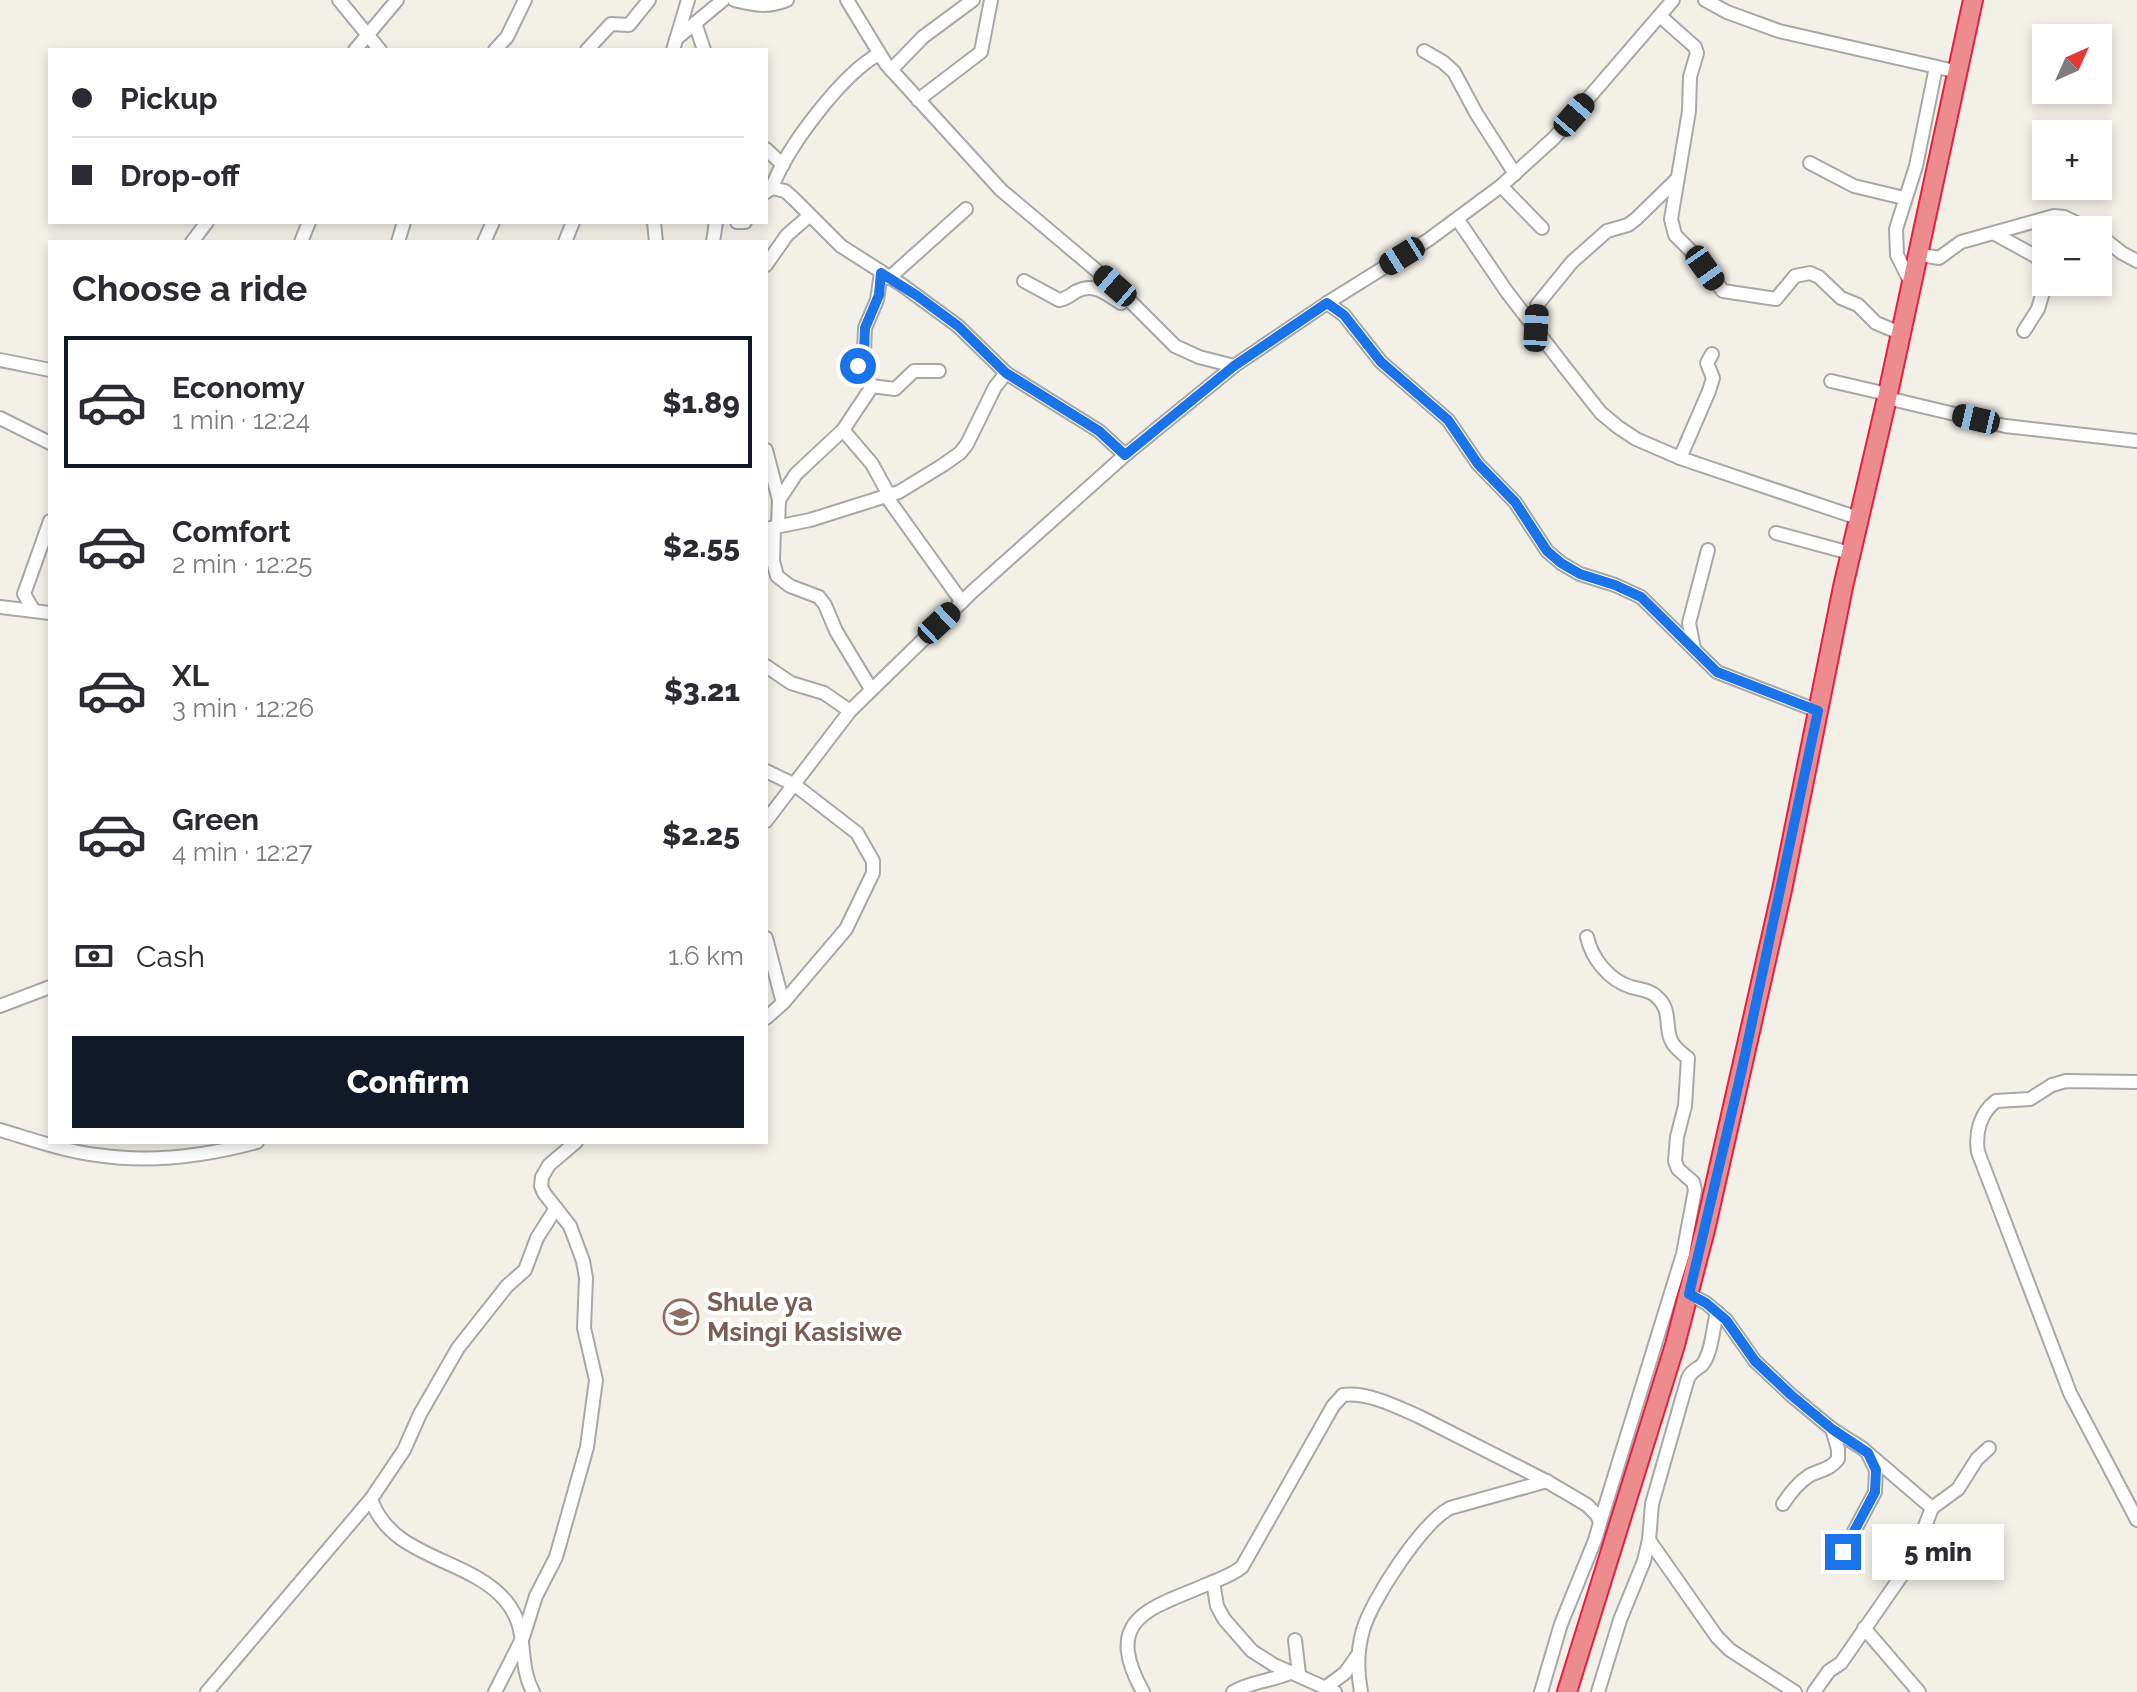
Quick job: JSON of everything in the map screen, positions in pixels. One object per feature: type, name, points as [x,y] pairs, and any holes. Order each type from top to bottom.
[{"type":"highway","points":[[1567,1692],[1689,1294],[1742,1069],[1850,553],[1973,0]]},
{"type":"street","points":[[339,0],[378,48]]},
{"type":"street","points":[[357,48],[396,0]]},
{"type":"street","points":[[497,48],[507,37],[525,0]]},
{"type":"street","points":[[589,48],[611,24],[629,25],[649,0]]},
{"type":"street","points":[[675,44],[688,0]]},
{"type":"street","points":[[675,44],[723,0]]},
{"type":"street","points":[[734,0],[759,7],[787,0]]},
{"type":"street","points":[[847,0],[891,70],[1001,190],[1127,299],[1175,346],[1199,357],[1234,366]]},
{"type":"street","points":[[891,70],[923,37],[973,0]]},
{"type":"street","points":[[918,100],[981,52],[991,0]]},
{"type":"street","points":[[768,819],[850,711],[962,602],[1125,455],[1234,366],[1458,220],[1501,186],[1554,138],[1673,0]]},
{"type":"street","points":[[1705,0],[1727,12],[1779,31],[1959,72]]},
{"type":"street","points":[[1660,16],[1697,50],[1690,77],[1689,111],[1671,229],[1723,291],[1776,299],[1795,276],[1810,273],[1819,277],[1841,298],[1858,305],[1876,323],[1900,333]]},
{"type":"street","points":[[695,23],[703,48]]},
{"type":"street","points":[[1424,51],[1454,72],[1515,174]]},
{"type":"street","points":[[879,54],[857,68],[813,119],[769,190],[785,191],[841,246],[958,326],[1006,373],[1099,431],[1125,455]]},
{"type":"street","points":[[1911,283],[1897,255],[1896,229],[1916,166],[1936,67]]},
{"type":"street","points":[[768,151],[783,165]]},
{"type":"street","points":[[1810,163],[1854,186],[1904,198]]},
{"type":"street","points":[[1536,328],[1537,305],[1572,262],[1607,231],[1628,225],[1636,219],[1678,178]]},
{"type":"street","points":[[1501,186],[1542,228]]},
{"type":"street","points":[[939,371],[914,371],[895,389],[871,386],[857,370],[864,352],[865,328],[885,276],[966,209]]},
{"type":"street","points":[[768,262],[787,235],[809,216]]},
{"type":"street","points":[[1458,220],[1507,292],[1601,413],[1636,439],[1680,458],[1858,518]]},
{"type":"street","points":[[1916,254],[1939,258],[1961,242],[2032,220]]},
{"type":"street","points":[[1995,234],[2032,254]]},
{"type":"street","points":[[2112,245],[2137,261]]},
{"type":"street","points":[[1024,281],[1059,300],[1080,289],[1090,288],[1102,290],[1121,303],[1127,299]]},
{"type":"street","points":[[2024,331],[2038,309],[2042,296]]},
{"type":"street","points":[[1327,303],[1344,315],[1381,362],[1448,420],[1478,464],[1520,508],[1547,551],[1572,571],[1641,597],[1717,672],[1818,711]]},
{"type":"street","points":[[1680,458],[1709,391],[1713,378],[1707,363],[1712,354]]},
{"type":"street","points":[[0,360],[48,370]]},
{"type":"street","points":[[773,527],[810,520],[908,488],[960,453],[973,435],[995,387],[1006,373]]},
{"type":"street","points":[[1831,381],[2005,426],[2137,441]]},
{"type":"street","points":[[871,386],[843,430],[805,464],[779,500],[773,527],[773,561],[777,576],[790,586],[819,597],[871,689]]},
{"type":"street","points":[[0,418],[48,442]]},
{"type":"street","points":[[843,430],[872,464],[888,495],[962,602]]},
{"type":"street","points":[[768,458],[779,500]]},
{"type":"street","points":[[34,611],[24,594],[48,527]]},
{"type":"street","points":[[1776,533],[1850,553]]},
{"type":"street","points":[[1695,652],[1689,623],[1708,550]]},
{"type":"street","points":[[0,607],[48,613]]},
{"type":"street","points":[[770,669],[791,683],[824,693],[850,711]]},
{"type":"street","points":[[768,772],[795,785],[857,833],[873,861],[873,873],[846,929],[768,1016]]},
{"type":"street","points":[[1541,1692],[1561,1624],[1600,1523],[1683,1254],[1695,1190],[1693,1182],[1678,1169],[1675,1161],[1685,1106],[1688,1058],[1670,1038],[1663,1003],[1649,991],[1614,978],[1596,960],[1587,937]]},
{"type":"street","points":[[768,946],[783,1003]]},
{"type":"street","points":[[0,1006],[48,988]]},
{"type":"street","points":[[2137,1082],[2066,1081],[2052,1085],[2030,1099],[1996,1101],[1982,1119],[1976,1138],[1978,1152],[2070,1393],[2137,1520]]},
{"type":"street","points":[[0,1130],[48,1143]]},
{"type":"street","points":[[53,1144],[94,1155],[130,1158],[174,1158],[247,1144]]},
{"type":"street","points":[[495,1692],[523,1637],[536,1596],[562,1538],[587,1447],[596,1380],[584,1328],[586,1278],[570,1226],[544,1193],[542,1177],[549,1165],[574,1144]]},
{"type":"street","points":[[207,1692],[371,1499],[404,1450],[420,1414],[458,1348],[507,1286],[525,1270],[537,1238],[556,1208]]},
{"type":"street","points":[[1689,1294],[1726,1320],[1765,1372],[1932,1508]]},
{"type":"street","points":[[1598,1692],[1649,1540],[1652,1504],[1680,1402],[1691,1372],[1701,1366],[1706,1357],[1717,1312]]},
{"type":"street","points":[[1143,1692],[1126,1652],[1126,1642],[1134,1623],[1166,1602],[1242,1567],[1333,1406],[1343,1395],[1362,1395],[1397,1406],[1547,1481],[1587,1505],[1600,1523]]},
{"type":"street","points":[[1783,1504],[1802,1481],[1831,1467],[1838,1459],[1840,1454],[1832,1429]]},
{"type":"street","points":[[1814,1692],[1829,1671],[1841,1663],[1911,1562],[1932,1508],[1958,1489],[1977,1459],[1989,1448]]},
{"type":"street","points":[[1839,1560],[1875,1492],[1876,1470],[1868,1453]]},
{"type":"street","points":[[1361,1692],[1357,1667],[1365,1623],[1395,1571],[1425,1528],[1439,1514],[1465,1503],[1547,1481]]},
{"type":"street","points":[[371,1499],[376,1513],[395,1533],[432,1558],[467,1571],[495,1589],[519,1619],[524,1674],[533,1692]]},
{"type":"street","points":[[1649,1540],[1717,1637],[1730,1650],[1795,1692]]},
{"type":"street","points":[[1213,1582],[1217,1606],[1231,1628],[1259,1656],[1330,1690],[1358,1653]]},
{"type":"street","points":[[1864,1628],[1919,1692]]},
{"type":"street","points":[[1295,1640],[1295,1673]]},
{"type":"street","points":[[1233,1692],[1251,1683],[1295,1673]]},
{"type":"place","name":"Shule ya Msingi Kasisiwe","points":[[681,1317]]},
{"type":"route","points":[[858,366],[865,347],[865,328],[879,295],[881,273],[958,326],[1006,373],[1099,431],[1125,455],[1234,366],[1327,303],[1344,315],[1381,362],[1448,420],[1478,464],[1515,502],[1547,551],[1561,563],[1572,571],[1641,597],[1717,672],[1818,711],[1782,890],[1689,1294],[1706,1303],[1726,1320],[1765,1372],[1832,1429],[1868,1453],[1878,1480],[1875,1492],[1843,1552]]}]
